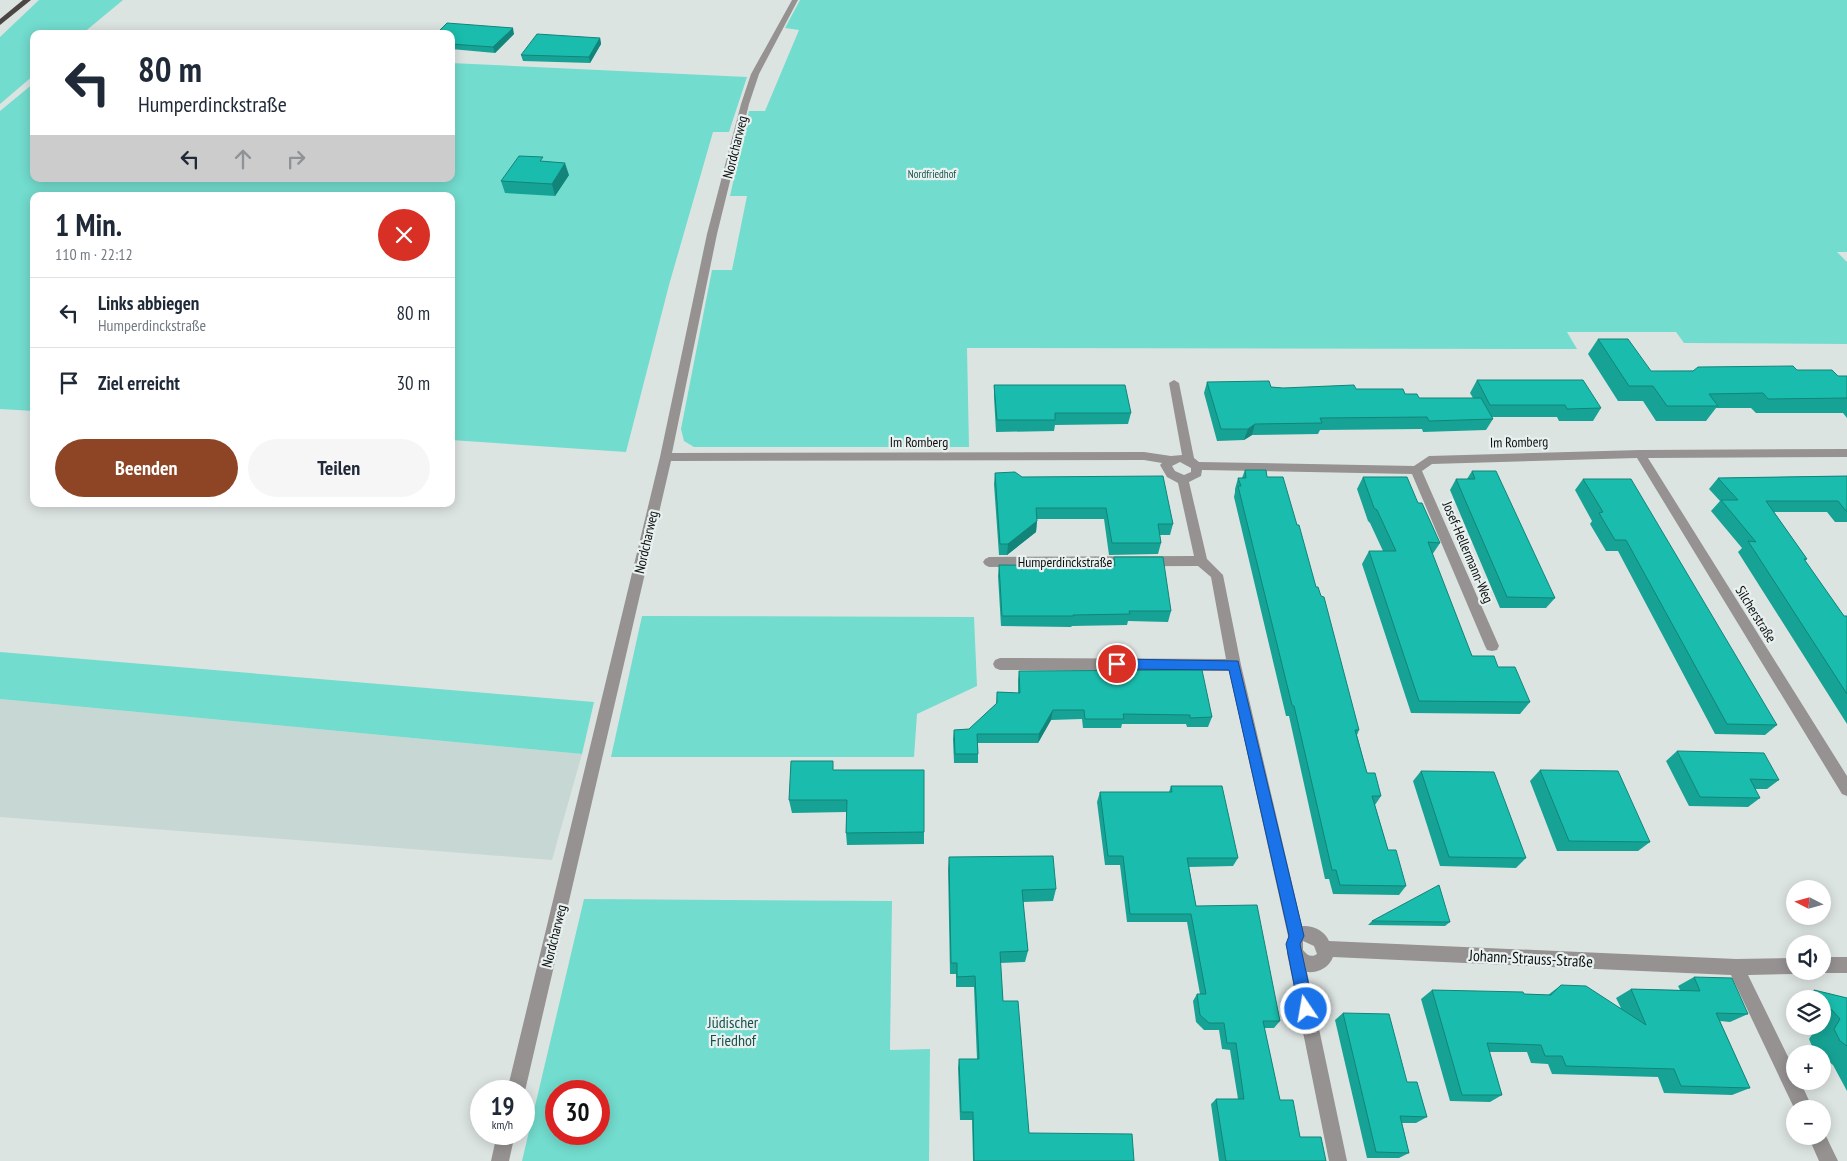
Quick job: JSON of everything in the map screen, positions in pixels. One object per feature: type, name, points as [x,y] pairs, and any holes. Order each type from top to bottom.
[{"type":"highway","points":[[0,23],[27,0]]},
{"type":"street","name":"Nordcharweg","points":[[519,1080],[666,457],[712,234],[745,104],[755,74],[795,0]]},
{"type":"street","points":[[1171,460],[1166,465],[1167,472],[1174,478],[1183,480],[1192,478],[1197,473],[1192,463],[1174,383]]},
{"type":"street","name":"Im Romberg","points":[[666,457],[1144,456],[1171,460],[1180,458],[1192,463],[1416,470],[1430,460],[1640,454],[1847,453]]},
{"type":"street","name":"Silcherstraße","points":[[1640,454],[1847,789]]},
{"type":"street","name":"Josef-Hellermann-Weg","points":[[1416,470],[1492,646]]},
{"type":"street","points":[[1183,480],[1201,561],[1217,575],[1234,665],[1296,945],[1338,1161]]},
{"type":"street","name":"Humperdinckstraße","points":[[989,562],[1201,561]]},
{"type":"street","points":[[1000,664],[1234,665]]},
{"type":"street","points":[[1303,933],[1313,934],[1321,940],[1326,949],[1325,958],[1320,964],[1311,965],[1302,961],[1296,945],[1303,933]]},
{"type":"street","name":"Johann-Strauss-Straße","points":[[1326,949],[1736,967],[1786,966]]},
{"type":"street","points":[[1831,965],[1847,965]]},
{"type":"street","points":[[1736,967],[1800,1100]]},
{"type":"street","points":[[500,1161],[504,1145]]},
{"type":"street","points":[[1821,1145],[1829,1161]]},
{"type":"shaded area","points":[[0,699],[582,754],[552,860],[0,817]]},
{"type":"green space","points":[[39,0],[123,0],[87,30],[30,30],[30,78],[0,104],[0,37]]},
{"type":"green space","name":"Nordfriedhof","points":[[800,0],[1847,0],[1847,252],[1837,252],[1847,262],[1847,344],[1684,343],[1676,332],[1567,332],[1577,349],[967,348],[969,447],[694,447],[684,441],[681,429],[712,270],[732,270],[747,196],[730,196],[749,111],[765,111],[799,30],[785,28]]},
{"type":"green space","points":[[455,63],[747,77],[729,132],[713,132],[669,285],[626,452],[455,440],[455,192],[30,192],[30,411],[0,409],[0,111],[30,86],[30,182],[455,182]]},
{"type":"green space","points":[[642,616],[974,617],[977,686],[917,714],[914,757],[611,757]]},
{"type":"green space","points":[[0,652],[594,702],[582,754],[0,699]]},
{"type":"green space","name":"Jüdischer Friedhof","points":[[584,899],[892,901],[890,1050],[930,1049],[929,1161],[522,1161],[526,1145],[535,1145],[535,1106]]},
{"type":"building","points":[[447,23],[513,28],[493,47],[455,44],[455,30],[440,30]]},
{"type":"building","points":[[537,34],[600,38],[589,57],[521,55]]},
{"type":"building","points":[[519,156],[543,157],[540,161],[565,163],[552,184],[501,181]]},
{"type":"building","points":[[1598,339],[1628,339],[1651,371],[1693,371],[1698,367],[1793,366],[1797,370],[1832,370],[1838,376],[1847,376],[1847,398],[1768,399],[1763,393],[1709,394],[1718,406],[1667,406],[1653,386],[1629,386]]},
{"type":"building","points":[[1477,380],[1583,380],[1601,408],[1567,409],[1565,405],[1490,405]]},
{"type":"building","points":[[1269,381],[1271,387],[1283,388],[1354,385],[1356,389],[1403,389],[1405,394],[1417,394],[1419,398],[1481,398],[1493,419],[1429,421],[1427,417],[1320,418],[1322,423],[1255,424],[1248,429],[1221,429],[1207,382]]},
{"type":"building","points":[[994,385],[1125,385],[1131,413],[1055,413],[1055,420],[997,420]]},
{"type":"building","points":[[1245,470],[1266,470],[1267,477],[1283,477],[1297,525],[1299,525],[1316,587],[1318,587],[1321,596],[1324,597],[1359,730],[1355,730],[1367,773],[1375,773],[1381,796],[1372,796],[1388,850],[1396,850],[1406,886],[1340,885],[1336,870],[1332,870],[1294,706],[1292,705],[1238,486],[1241,486],[1238,478],[1246,478]]},
{"type":"building","points":[[1472,471],[1496,471],[1555,598],[1507,597],[1456,479],[1475,479]]},
{"type":"building","points":[[1015,472],[1022,477],[1163,476],[1173,524],[1158,524],[1161,543],[1112,543],[1106,508],[1036,508],[1037,521],[1008,544],[1000,544],[995,473]]},
{"type":"building","points":[[1847,476],[1847,511],[1838,501],[1766,501],[1844,616],[1847,616],[1847,694],[1748,541],[1756,542],[1721,500],[1738,500],[1718,478]]},
{"type":"building","points":[[1363,477],[1407,477],[1418,503],[1422,503],[1440,543],[1428,542],[1472,656],[1494,656],[1498,667],[1515,667],[1530,702],[1419,701],[1369,551],[1396,551],[1377,510],[1374,508]]},
{"type":"building","points":[[1583,479],[1631,479],[1777,725],[1727,724],[1626,540],[1615,540],[1599,513],[1603,512]]},
{"type":"building","points":[[1114,557],[1163,557],[1171,611],[1129,611],[1130,614],[1073,616],[1002,616],[999,565],[1115,566]]},
{"type":"building","points":[[1202,670],[1212,717],[1190,718],[1190,715],[1123,714],[1124,719],[1085,719],[1084,710],[1053,710],[1039,734],[977,734],[978,754],[955,754],[954,730],[969,729],[997,703],[997,692],[1020,693],[1019,671]]},
{"type":"building","points":[[1677,751],[1764,753],[1779,780],[1750,779],[1760,798],[1700,797]]},
{"type":"building","points":[[791,761],[833,761],[833,770],[924,770],[924,832],[846,833],[847,800],[789,800]]},
{"type":"building","points":[[1540,770],[1618,771],[1650,842],[1569,841]]},
{"type":"building","points":[[1421,771],[1494,772],[1526,858],[1449,857]]},
{"type":"building","points":[[1171,786],[1222,786],[1238,858],[1187,858],[1196,906],[1257,905],[1280,1021],[1263,1021],[1280,1100],[1293,1100],[1300,1137],[1321,1137],[1326,1161],[1226,1161],[1216,1099],[1244,1099],[1236,1043],[1227,1043],[1224,1023],[1209,1023],[1200,1015],[1197,994],[1206,994],[1191,914],[1130,914],[1123,856],[1108,856],[1100,792],[1172,792]]},
{"type":"building","points":[[1053,856],[1056,889],[1022,890],[1028,951],[1000,952],[1003,1001],[1018,1001],[1029,1133],[1132,1134],[1134,1161],[974,1161],[973,1112],[961,1112],[959,1059],[979,1059],[975,976],[957,977],[957,963],[951,963],[949,857]]},
{"type":"building","points":[[1439,885],[1450,922],[1372,921]]},
{"type":"building","points":[[1694,977],[1732,978],[1748,1014],[1716,1013],[1750,1088],[1681,1086],[1674,1069],[1566,1066],[1562,1056],[1545,1056],[1541,1045],[1487,1043],[1502,1095],[1462,1095],[1432,990],[1523,992],[1524,994],[1551,995],[1561,985],[1586,986],[1646,1025],[1631,989],[1700,991]]},
{"type":"building","points":[[1831,994],[1847,998],[1847,1046],[1840,1041],[1834,1029],[1840,1019],[1831,1009]]},
{"type":"building","points":[[1343,1013],[1389,1014],[1407,1082],[1417,1082],[1427,1117],[1400,1116],[1409,1153],[1376,1152]]},
{"type":"route","points":[[1117,664],[1234,665],[1296,936],[1293,944],[1306,1009]]}]
